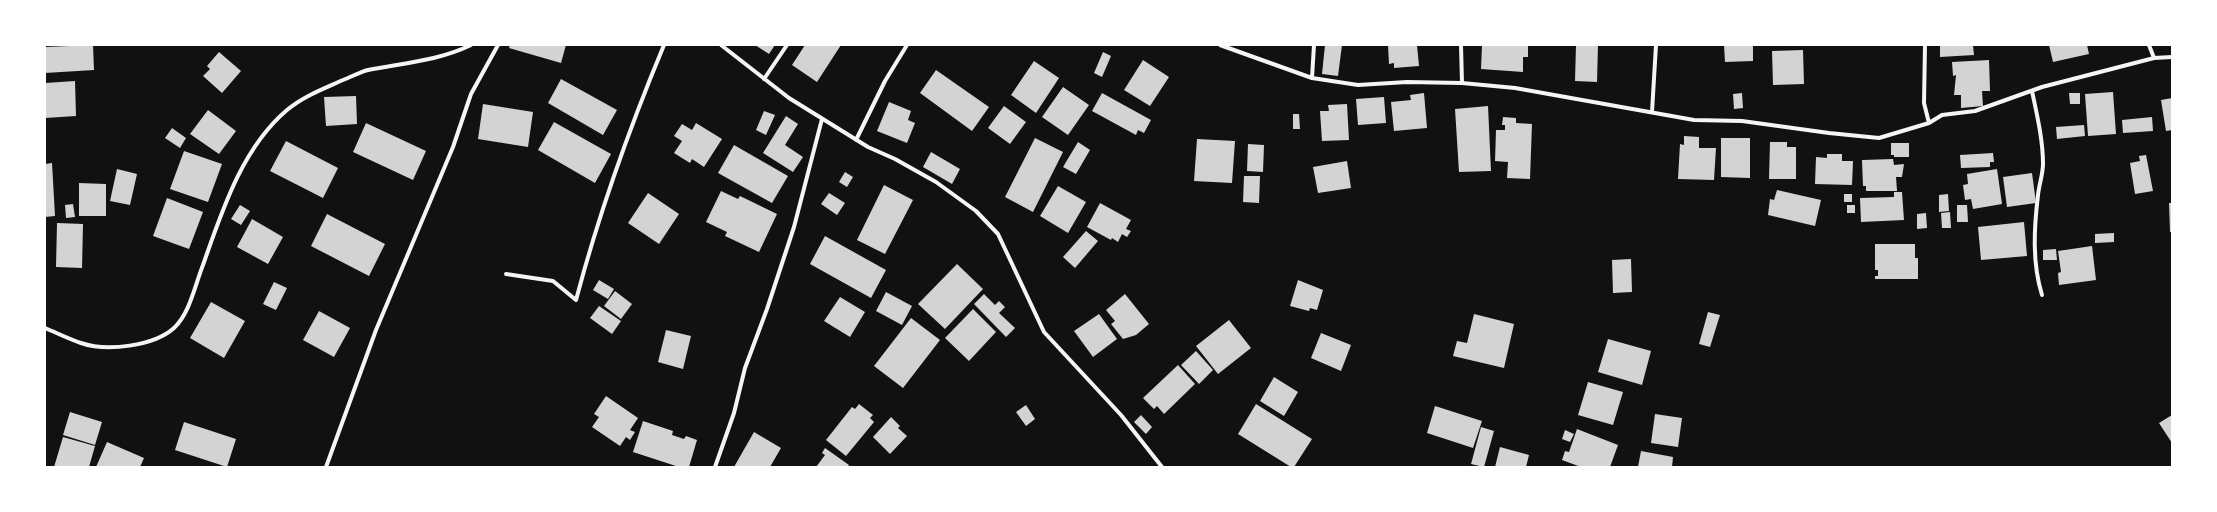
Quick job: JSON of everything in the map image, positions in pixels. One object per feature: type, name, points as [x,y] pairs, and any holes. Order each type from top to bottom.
[{"type":"street","points":[[45,328],[83,344],[125,346],[158,339],[174,327],[187,308],[214,235],[240,174],[264,132],[306,96],[366,70],[427,60],[455,52],[471,45]]},
{"type":"street","points":[[326,467],[376,330],[453,147],[471,94],[498,45]]},
{"type":"street","points":[[506,274],[553,281],[576,300],[590,246],[629,130],[664,45]]},
{"type":"street","points":[[721,45],[789,98],[856,140],[936,182],[976,211],[998,234],[1044,332],[1122,415],[1162,467]]},
{"type":"street","points":[[764,78],[787,45]]},
{"type":"street","points":[[856,140],[885,81],[907,45]]},
{"type":"street","points":[[1220,45],[1312,78],[1358,85],[1407,82],[1462,83],[1515,88],[1694,120],[1742,121],[1879,138],[1929,123],[1942,115],[1976,111],[2032,91],[2154,58],[2172,57]]},
{"type":"street","points":[[1312,78],[1314,45]]},
{"type":"street","points":[[1461,45],[1462,83]]},
{"type":"street","points":[[1652,112],[1656,45]]},
{"type":"street","points":[[1925,45],[1924,103],[1929,123]]},
{"type":"street","points":[[2149,45],[2154,58]]},
{"type":"street","points":[[2032,91],[2038,122],[2043,165],[2038,195],[2034,262],[2036,276],[2042,295]]},
{"type":"street","points":[[715,467],[734,413],[745,368],[767,309],[794,227],[822,119]]},
{"type":"building","points":[[93,45],[94,70],[45,73],[45,47]]},
{"type":"building","points":[[510,45],[566,45],[561,63],[509,48]]},
{"type":"building","points":[[755,45],[775,45],[769,54]]},
{"type":"building","points":[[805,45],[841,45],[817,82],[792,65]]},
{"type":"building","points":[[1325,45],[1342,45],[1338,76],[1322,74]]},
{"type":"building","points":[[1388,45],[1417,45],[1419,66],[1394,68],[1394,63],[1389,64]]},
{"type":"building","points":[[1482,45],[1528,45],[1528,57],[1523,57],[1523,72],[1481,69]]},
{"type":"building","points":[[1576,45],[1598,45],[1597,82],[1575,81]]},
{"type":"building","points":[[1724,45],[1753,45],[1753,61],[1725,62]]},
{"type":"building","points":[[1940,45],[1973,45],[1974,55],[1940,57]]},
{"type":"building","points":[[2049,45],[2087,45],[2089,54],[2053,62]]},
{"type":"building","points":[[1803,50],[1804,84],[1773,85],[1772,51]]},
{"type":"building","points":[[219,52],[241,71],[222,93],[203,76],[210,69],[207,66]]},
{"type":"building","points":[[1103,52],[1111,56],[1102,77],[1094,73]]},
{"type":"building","points":[[1143,60],[1169,77],[1150,106],[1124,90]]},
{"type":"building","points":[[1989,60],[1990,91],[1982,91],[1983,106],[1961,108],[1961,95],[1954,95],[1956,75],[1953,76],[1952,62]]},
{"type":"building","points":[[1034,61],[1059,78],[1036,113],[1011,95]]},
{"type":"building","points":[[936,70],[989,107],[972,131],[920,93]]},
{"type":"building","points":[[561,79],[617,110],[603,135],[548,103]]},
{"type":"building","points":[[75,81],[76,116],[45,118],[45,83]]},
{"type":"building","points":[[1063,87],[1089,105],[1068,135],[1042,117]]},
{"type":"building","points":[[2113,92],[2116,134],[2088,136],[2085,94]]},
{"type":"building","points":[[1102,93],[1151,120],[1144,133],[1138,130],[1136,135],[1092,111]]},
{"type":"building","points":[[1424,93],[1427,128],[1394,131],[1391,102],[1411,100],[1410,95]]},
{"type":"building","points":[[1742,93],[1743,108],[1734,109],[1733,94]]},
{"type":"building","points":[[2069,93],[2080,93],[2080,104],[2070,104]]},
{"type":"building","points":[[356,96],[357,124],[326,126],[324,97]]},
{"type":"building","points":[[1384,97],[1386,123],[1358,125],[1356,99]]},
{"type":"building","points":[[2172,98],[2172,130],[2166,131],[2161,100]]},
{"type":"building","points":[[889,102],[911,111],[908,120],[915,123],[907,143],[877,131]]},
{"type":"building","points":[[483,104],[533,112],[528,147],[478,139]]},
{"type":"building","points":[[1347,104],[1349,140],[1322,141],[1320,111],[1329,111],[1328,105]]},
{"type":"building","points":[[1004,106],[1026,122],[1010,144],[988,128]]},
{"type":"building","points":[[1488,106],[1491,171],[1459,172],[1455,109]]},
{"type":"building","points":[[208,110],[236,131],[219,154],[190,134]]},
{"type":"building","points":[[764,111],[775,115],[766,135],[756,130]]},
{"type":"building","points":[[1293,114],[1299,114],[1300,129],[1293,129]]},
{"type":"building","points":[[786,116],[798,124],[785,145],[803,157],[793,172],[763,153]]},
{"type":"building","points":[[1503,117],[1516,118],[1516,123],[1532,124],[1530,179],[1507,178],[1508,162],[1495,161],[1496,130],[1505,130],[1505,125],[1502,125]]},
{"type":"building","points":[[2152,117],[2153,131],[2123,133],[2122,120]]},
{"type":"building","points":[[554,122],[611,154],[595,183],[538,150]]},
{"type":"building","points":[[366,123],[426,151],[413,180],[353,152]]},
{"type":"building","points":[[696,123],[722,139],[704,167],[692,159],[690,163],[674,153],[682,141],[674,136],[682,124],[692,130]]},
{"type":"building","points":[[2084,125],[2085,136],[2057,139],[2056,127]]},
{"type":"building","points":[[172,128],[186,138],[180,148],[165,138]]},
{"type":"building","points":[[1684,136],[1699,137],[1699,148],[1716,148],[1714,180],[1678,179],[1680,144],[1684,145]]},
{"type":"building","points":[[1035,138],[1063,152],[1033,212],[1005,197]]},
{"type":"building","points":[[1721,138],[1750,138],[1750,178],[1721,177]]},
{"type":"building","points":[[1197,139],[1235,141],[1232,183],[1194,181]]},
{"type":"building","points":[[286,141],[338,168],[323,198],[270,171]]},
{"type":"building","points":[[1078,142],[1090,150],[1076,174],[1063,167]]},
{"type":"building","points":[[1770,142],[1787,142],[1787,147],[1796,147],[1796,179],[1769,179]]},
{"type":"building","points":[[1891,143],[1909,143],[1909,157],[1894,157],[1894,155],[1891,155]]},
{"type":"building","points":[[1248,144],[1264,145],[1263,172],[1247,171]]},
{"type":"building","points":[[734,145],[788,176],[772,203],[718,173]]},
{"type":"building","points":[[184,151],[222,164],[208,202],[170,189]]},
{"type":"building","points":[[931,152],[960,169],[952,184],[923,167]]},
{"type":"building","points":[[1993,153],[1994,162],[1990,162],[1990,167],[1961,168],[1960,155]]},
{"type":"building","points":[[1827,154],[1842,154],[1842,161],[1853,161],[1852,185],[1815,184],[1816,157],[1827,158]]},
{"type":"building","points":[[2146,155],[2153,191],[2135,194],[2130,163],[2140,161],[2139,156]]},
{"type":"building","points":[[1893,159],[1894,165],[1904,164],[1902,177],[1896,177],[1897,191],[1866,191],[1866,186],[1863,186],[1862,160]]},
{"type":"building","points":[[1347,161],[1351,188],[1318,193],[1313,167]]},
{"type":"building","points":[[52,163],[55,216],[45,217],[45,164]]},
{"type":"building","points":[[117,169],[137,174],[130,205],[110,201]]},
{"type":"building","points":[[1997,169],[2002,204],[1973,209],[1971,199],[1965,200],[1963,185],[1968,184],[1967,174]]},
{"type":"building","points":[[845,172],[853,177],[847,187],[839,182]]},
{"type":"building","points":[[2032,173],[2036,203],[2007,207],[2003,177]]},
{"type":"building","points":[[1244,176],[1260,176],[1259,203],[1243,202]]},
{"type":"building","points":[[79,183],[106,184],[106,216],[79,216]]},
{"type":"building","points":[[884,185],[913,200],[885,254],[857,240]]},
{"type":"building","points":[[1058,186],[1086,202],[1068,233],[1040,216]]},
{"type":"building","points":[[1777,190],[1821,200],[1815,226],[1768,215],[1770,199],[1774,200]]},
{"type":"building","points":[[721,191],[738,199],[740,196],[777,214],[759,252],[725,236],[727,232],[706,222]]},
{"type":"building","points":[[1894,192],[1902,192],[1904,220],[1861,222],[1860,198],[1894,197]]},
{"type":"building","points":[[648,193],[679,214],[659,244],[628,223]]},
{"type":"building","points":[[829,193],[845,203],[837,215],[821,204]]},
{"type":"building","points":[[1844,194],[1852,194],[1852,202],[1844,202]]},
{"type":"building","points":[[1948,194],[1949,211],[1939,212],[1939,195]]},
{"type":"building","points":[[167,198],[203,212],[189,249],[153,236]]},
{"type":"building","points":[[1100,203],[1131,220],[1126,229],[1131,231],[1127,237],[1122,234],[1118,242],[1112,238],[1111,240],[1087,227]]},
{"type":"building","points":[[2169,203],[2172,203],[2172,232],[2170,232]]},
{"type":"building","points":[[73,204],[75,217],[66,218],[65,205]]},
{"type":"building","points":[[240,205],[250,211],[241,225],[231,219]]},
{"type":"building","points":[[1847,205],[1855,205],[1855,213],[1847,213]]},
{"type":"building","points":[[1957,205],[1967,205],[1968,222],[1957,222]]},
{"type":"building","points":[[1950,212],[1951,228],[1942,228],[1941,213]]},
{"type":"building","points":[[1926,213],[1927,228],[1917,229],[1917,214]]},
{"type":"building","points":[[327,214],[385,244],[369,276],[311,246]]},
{"type":"building","points":[[252,219],[283,237],[268,264],[237,247]]},
{"type":"building","points":[[2024,222],[2027,256],[1981,260],[1978,227]]},
{"type":"building","points":[[57,223],[83,224],[82,268],[56,267]]},
{"type":"building","points":[[1086,231],[1098,241],[1075,268],[1063,257]]},
{"type":"building","points":[[2114,233],[2114,242],[2095,243],[2095,234]]},
{"type":"building","points":[[825,236],[886,270],[871,298],[810,264]]},
{"type":"building","points":[[1875,244],[1915,244],[1915,258],[1918,258],[1918,279],[1875,279],[1875,276],[1878,276],[1878,270],[1875,270]]},
{"type":"building","points":[[2092,246],[2096,280],[2059,285],[2058,273],[2061,272],[2058,251]]},
{"type":"building","points":[[2056,249],[2057,260],[2043,260],[2043,250]]},
{"type":"building","points":[[1631,259],[1632,292],[1613,293],[1612,260]]},
{"type":"building","points":[[957,264],[983,289],[945,329],[918,304]]},
{"type":"building","points":[[599,280],[614,289],[608,299],[593,290]]},
{"type":"building","points":[[1298,280],[1323,290],[1317,310],[1310,308],[1309,311],[1290,306]]},
{"type":"building","points":[[274,282],[287,288],[276,310],[263,304]]},
{"type":"building","points":[[615,291],[632,304],[621,319],[604,306]]},
{"type":"building","points":[[886,292],[912,306],[902,325],[876,311]]},
{"type":"building","points":[[984,294],[995,305],[999,301],[1005,307],[999,313],[1015,328],[1006,337],[974,304]]},
{"type":"building","points":[[1125,294],[1149,324],[1136,335],[1123,339],[1111,324],[1115,321],[1106,310]]},
{"type":"building","points":[[840,297],[865,312],[850,337],[824,321]]},
{"type":"building","points":[[211,302],[245,321],[224,358],[190,338]]},
{"type":"building","points":[[599,306],[621,321],[612,334],[590,318]]},
{"type":"building","points":[[973,309],[996,332],[969,361],[945,338]]},
{"type":"building","points":[[319,311],[350,328],[334,357],[303,340]]},
{"type":"building","points":[[1708,312],[1720,315],[1710,347],[1699,344]]},
{"type":"building","points":[[1099,314],[1117,339],[1093,357],[1074,331]]},
{"type":"building","points":[[1474,314],[1514,324],[1504,368],[1453,356],[1457,341],[1467,343]]},
{"type":"building","points":[[911,318],[940,340],[903,388],[874,366]]},
{"type":"building","points":[[1229,320],[1251,348],[1218,374],[1196,346]]},
{"type":"building","points":[[666,330],[691,336],[683,369],[658,362]]},
{"type":"building","points":[[1321,333],[1351,345],[1341,371],[1311,358]]},
{"type":"building","points":[[1608,339],[1651,351],[1642,385],[1598,372]]},
{"type":"building","points":[[1196,351],[1213,370],[1199,384],[1181,365]]},
{"type":"building","points":[[1178,365],[1195,384],[1164,414],[1157,406],[1154,409],[1143,398]]},
{"type":"building","points":[[1274,377],[1298,392],[1284,416],[1260,401]]},
{"type":"building","points":[[1588,382],[1623,392],[1613,425],[1578,415]]},
{"type":"building","points":[[606,396],[638,418],[630,430],[635,432],[630,440],[626,437],[620,446],[592,427],[599,417],[594,414]]},
{"type":"building","points":[[859,404],[873,415],[870,418],[874,422],[846,456],[826,440],[852,407],[855,409]]},
{"type":"building","points":[[1256,404],[1312,439],[1294,467],[1291,467],[1238,434]]},
{"type":"building","points":[[1026,405],[1035,419],[1026,426],[1016,412]]},
{"type":"building","points":[[1435,406],[1482,421],[1473,448],[1427,433]]},
{"type":"building","points":[[70,412],[102,422],[95,445],[63,435]]},
{"type":"building","points":[[1655,414],[1682,418],[1678,447],[1651,443]]},
{"type":"building","points":[[1141,415],[1152,427],[1146,434],[1134,422]]},
{"type":"building","points":[[2172,415],[2172,443],[2159,423]]},
{"type":"building","points":[[891,417],[900,426],[898,428],[907,436],[890,454],[873,437]]},
{"type":"building","points":[[643,421],[673,431],[672,435],[684,439],[686,436],[697,440],[689,467],[679,467],[633,452]]},
{"type":"building","points":[[184,422],[236,439],[227,467],[175,450]]},
{"type":"building","points":[[1481,427],[1494,431],[1484,467],[1471,464]]},
{"type":"building","points":[[1577,429],[1618,445],[1610,467],[1581,467],[1562,460],[1565,451],[1569,452]]},
{"type":"building","points":[[1565,430],[1574,434],[1570,442],[1562,439]]},
{"type":"building","points":[[754,432],[781,448],[770,467],[734,467]]},
{"type":"building","points":[[63,437],[95,446],[89,467],[54,467]]},
{"type":"building","points":[[107,442],[144,458],[140,467],[96,467]]},
{"type":"building","points":[[1500,447],[1529,455],[1526,467],[1495,467]]},
{"type":"building","points":[[825,448],[849,465],[848,467],[816,467],[825,455],[822,453]]},
{"type":"building","points":[[1641,451],[1673,457],[1672,467],[1638,467]]}]
